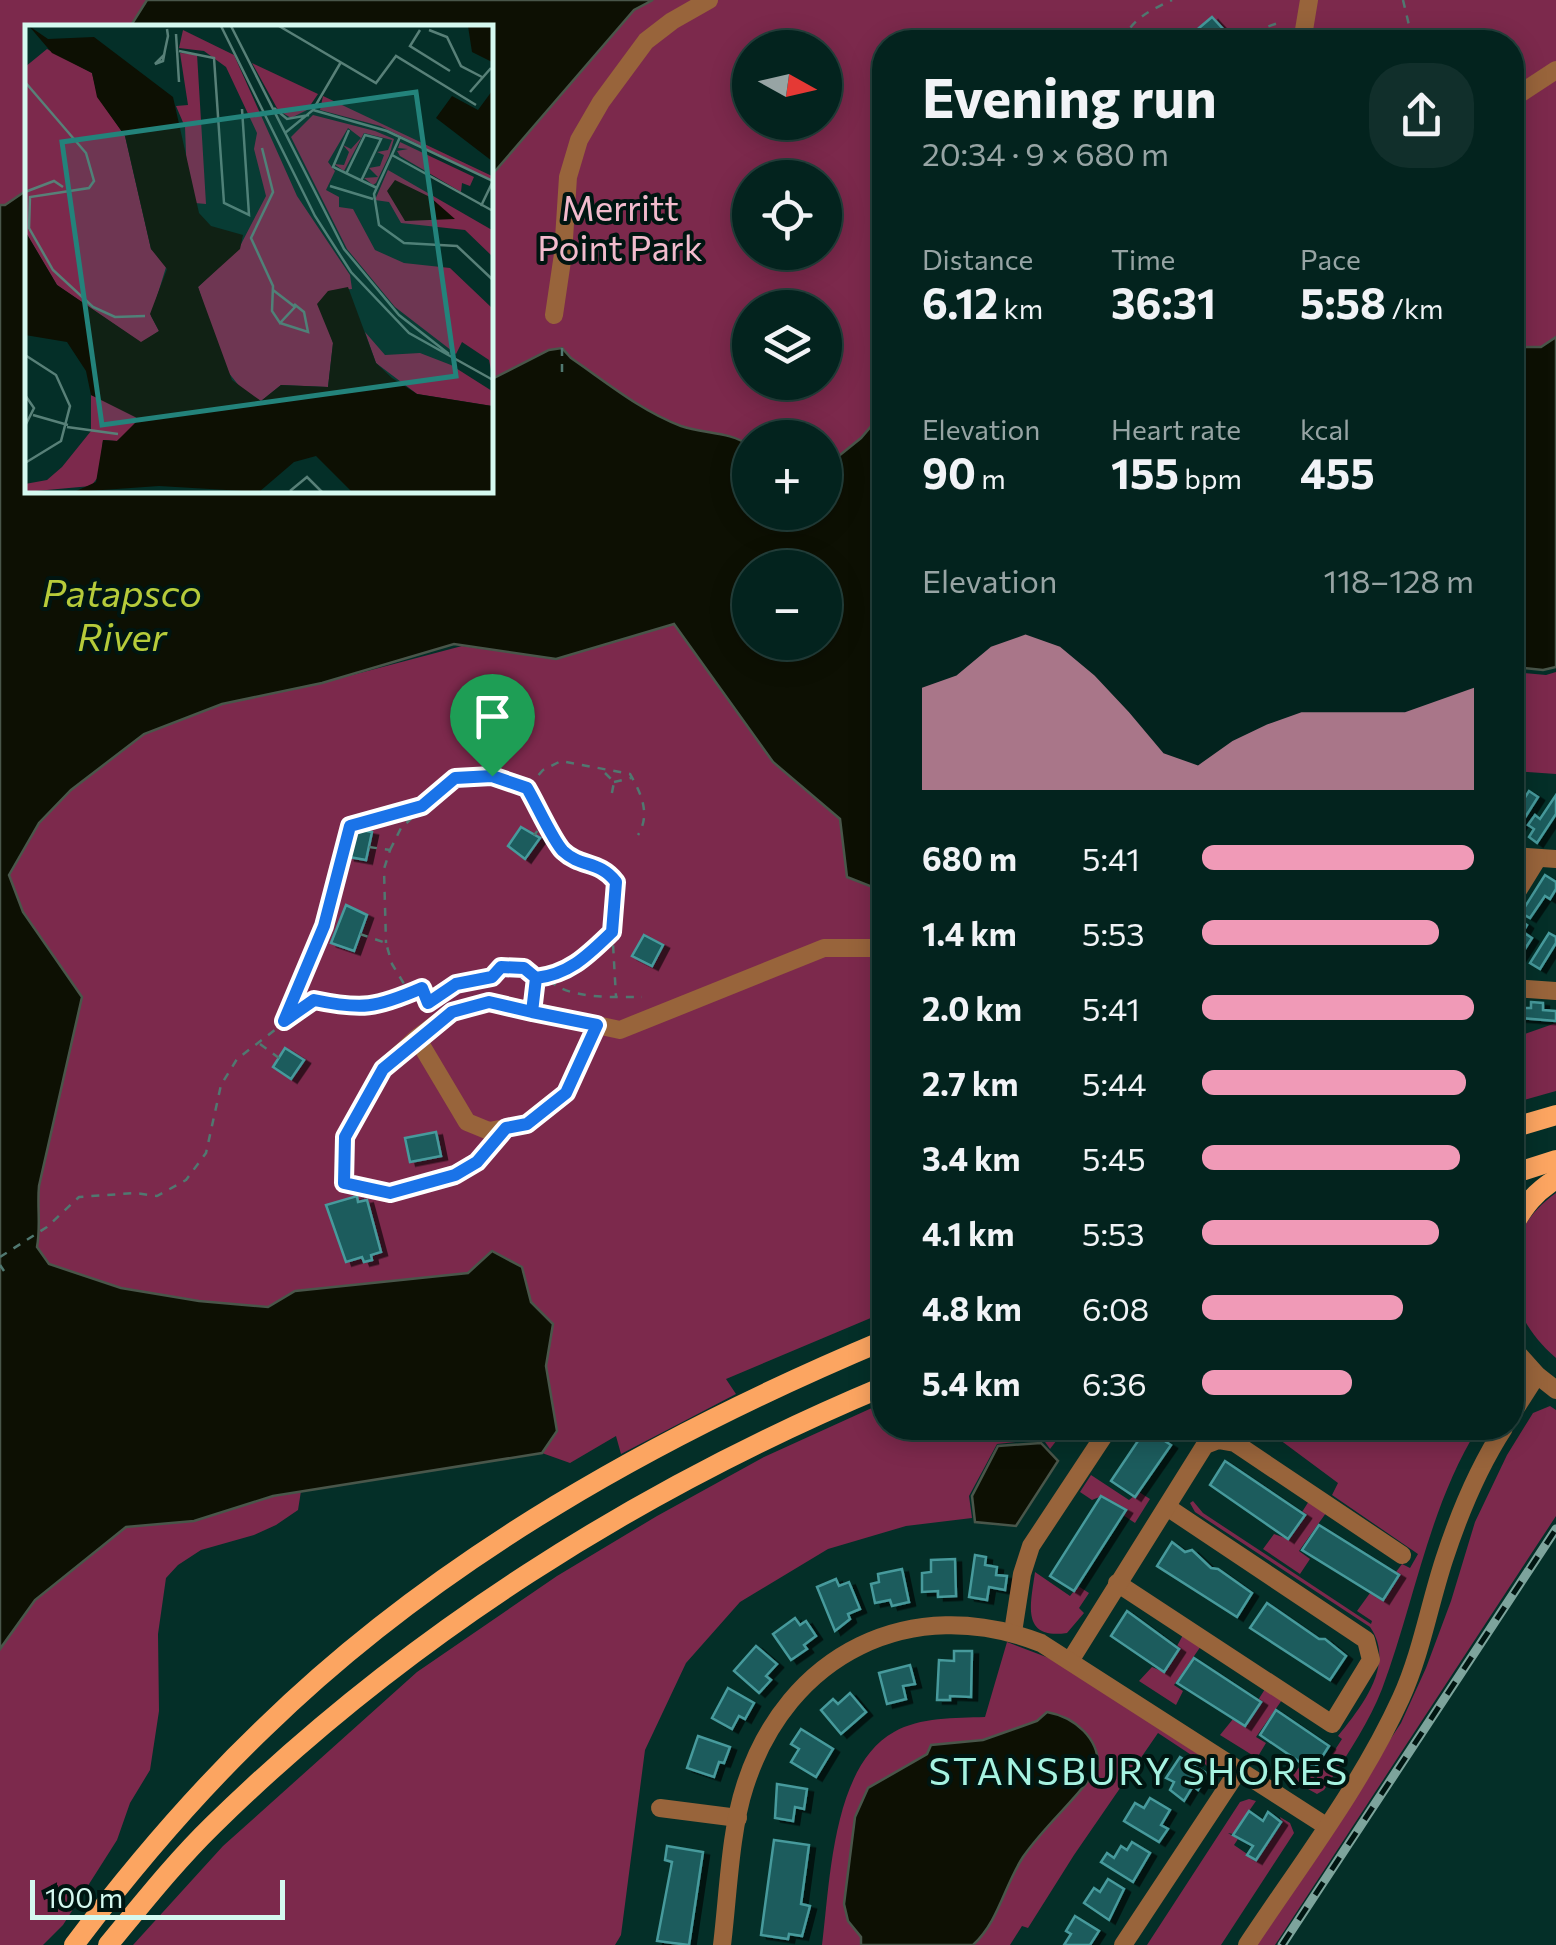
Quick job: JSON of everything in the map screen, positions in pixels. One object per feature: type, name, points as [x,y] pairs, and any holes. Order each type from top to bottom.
[{"type":"main road","points":[[1524,1124],[1556,1115]]},
{"type":"main road","points":[[1524,1170],[1556,1160]]},
{"type":"main road","points":[[1524,1207],[1540,1189],[1556,1179]]},
{"type":"main road","points":[[74,1945],[136,1866],[218,1773],[301,1693],[402,1609],[567,1499],[690,1429],[872,1346]]},
{"type":"main road","points":[[108,1945],[211,1827],[296,1748],[435,1636],[597,1530],[764,1440],[872,1392]]},
{"type":"street","points":[[554,315],[564,254],[568,177],[579,140],[608,90],[646,42],[708,0]]},
{"type":"street","points":[[1304,30],[1308,0]]},
{"type":"street","points":[[1524,91],[1556,70]]},
{"type":"street","points":[[1524,886],[1547,858]]},
{"type":"street","points":[[506,1128],[477,1162],[455,1175],[390,1193],[344,1183],[345,1137],[383,1069],[452,1012],[489,1002],[620,1030],[824,948],[872,948]]},
{"type":"street","points":[[1524,989],[1556,991]]},
{"type":"street","points":[[418,1038],[467,1122],[489,1131],[527,1124],[566,1093],[597,1025]]},
{"type":"street","points":[[1524,1360],[1556,1390]]},
{"type":"street","points":[[1524,1395],[1537,1375]]},
{"type":"street","points":[[1013,1632],[1030,1546],[1101,1440]]},
{"type":"street","points":[[1070,1661],[1205,1445],[1218,1440],[1235,1443],[1402,1555]]},
{"type":"street","points":[[1247,1945],[1370,1757],[1401,1698],[1457,1523],[1496,1440]]},
{"type":"street","points":[[1117,1583],[1332,1724],[1371,1660],[1366,1640],[1166,1507]]},
{"type":"street","points":[[722,1945],[738,1818],[752,1766],[774,1720],[812,1676],[838,1657],[896,1632],[923,1626],[980,1625],[1041,1643],[1326,1826]]},
{"type":"street","points":[[1124,1945],[1238,1771]]},
{"type":"street","points":[[660,1808],[738,1818]]},
{"type":"path","points":[[1129,30],[1150,10],[1172,0]]},
{"type":"path","points":[[1403,0],[1410,30]]},
{"type":"path","points":[[1258,30],[1282,22]]},
{"type":"path","points":[[562,348],[562,380]]},
{"type":"path","points":[[527,788],[543,770],[561,762],[617,770],[632,778],[644,797],[643,828],[638,835]]},
{"type":"path","points":[[601,768],[614,782]]},
{"type":"path","points":[[410,993],[392,964],[386,943],[384,869],[390,850],[401,828],[455,778],[492,776],[527,788],[562,850],[580,862],[605,868],[616,882],[612,932],[616,997]]},
{"type":"path","points":[[614,782],[632,778]]},
{"type":"path","points":[[612,798],[614,782]]},
{"type":"path","points":[[284,1021],[324,926],[350,826],[422,806]]},
{"type":"path","points":[[534,835],[547,820]]},
{"type":"path","points":[[368,847],[390,850]]},
{"type":"path","points":[[599,867],[600,861]]},
{"type":"path","points":[[0,1257],[47,1227],[79,1198],[135,1192],[157,1196],[186,1180],[206,1152],[221,1085],[237,1060],[314,1000],[354,1008],[375,1006],[422,988],[428,1003],[456,984],[492,977],[501,967],[510,966],[524,968],[536,978],[546,977],[573,968],[612,932]]},
{"type":"path","points":[[360,934],[386,943]]},
{"type":"path","points":[[546,977],[553,986],[602,998],[642,996]]},
{"type":"path","points":[[532,1012],[536,978]]},
{"type":"path","points":[[259,1044],[278,1058]]},
{"type":"path","points":[[0,1264],[4,1271]]},
{"type":"green space","points":[[0,0],[147,0],[131,25],[25,25],[25,191],[5,206],[0,205]]},
{"type":"green space","name":"Merritt Point Park","points":[[653,0],[1556,0],[1556,337],[1542,347],[1524,347],[1524,30],[872,30],[872,425],[861,438],[842,453],[842,420],[732,420],[732,438],[681,426],[624,395],[562,348],[549,350],[492,379],[492,175],[634,10]]},
{"type":"green space","points":[[675,624],[773,762],[840,819],[848,877],[872,887],[872,1317],[726,1379],[736,1394],[621,1454],[616,1436],[570,1463],[542,1453],[557,1431],[546,1366],[553,1324],[531,1302],[522,1267],[295,1291],[268,1307],[121,1288],[49,1264],[37,1247],[39,1186],[82,997],[23,912],[9,875],[39,823],[71,790],[144,734],[222,704],[322,683],[462,646],[556,659]]},
{"type":"green space","points":[[1556,672],[1556,774],[1524,772],[1524,673]]},
{"type":"green space","points":[[1556,1023],[1556,1091],[1524,1100],[1524,1034]]},
{"type":"green space","points":[[1556,1193],[1556,1358],[1524,1318],[1524,1228]]},
{"type":"green space","points":[[1550,1406],[1556,1410],[1556,1516],[1275,1945],[1255,1945],[1401,1723],[1451,1601],[1475,1522],[1507,1455],[1516,1440],[1524,1440],[1524,1428],[1533,1413]]},
{"type":"green space","points":[[872,1408],[872,1440],[1034,1440],[997,1444],[969,1496],[972,1518],[906,1526],[828,1549],[740,1602],[686,1663],[645,1750],[621,1935],[615,1945],[133,1945],[223,1846],[417,1672],[557,1576],[764,1457]]},
{"type":"green space","points":[[1280,1440],[1471,1440],[1434,1523],[1376,1702],[1340,1766],[1317,1794],[1290,1779],[1300,1766],[1316,1779],[1342,1739],[1338,1736],[1366,1698],[1378,1670],[1377,1641],[1370,1627],[1195,1512],[1190,1503],[1193,1501],[1203,1513],[1371,1624],[1357,1611],[1370,1593],[1384,1600],[1400,1575],[1396,1572],[1402,1564],[1410,1568],[1418,1554],[1332,1495],[1338,1483]]},
{"type":"green space","points":[[1091,1475],[1129,1500],[1139,1492],[1150,1499],[1135,1523],[1123,1515],[1126,1509],[1102,1496],[1092,1500],[1080,1492]]},
{"type":"green space","points":[[301,1491],[298,1510],[276,1525],[201,1550],[166,1578],[158,1634],[159,1711],[150,1770],[130,1803],[117,1840],[63,1925],[43,1945],[0,1945],[0,1649],[35,1600],[126,1527],[194,1521],[272,1496]]},
{"type":"green space","points":[[1309,1501],[1326,1513],[1299,1551],[1310,1559],[1300,1574],[1263,1549],[1274,1534],[1288,1539],[1305,1515],[1302,1512]]},
{"type":"green space","points":[[1035,1572],[1070,1596],[1078,1586],[1089,1593],[1079,1608],[1084,1613],[1067,1633],[1052,1634],[1035,1625],[1031,1607]]},
{"type":"green space","points":[[1183,1635],[1201,1646],[1174,1685],[1183,1691],[1176,1705],[1139,1681],[1152,1667],[1164,1672]]},
{"type":"green space","points":[[1007,1642],[1062,1663],[1217,1770],[1214,1773],[1158,1733],[1028,1928],[1022,1926],[1010,1945],[822,1945],[838,1828],[858,1771],[873,1748],[904,1727],[938,1719],[985,1717]]},
{"type":"green space","points":[[1265,1689],[1282,1700],[1256,1737],[1266,1743],[1257,1758],[1220,1735],[1233,1719],[1243,1724]]},
{"type":"green space","points":[[1256,1801],[1233,1834],[1228,1833],[1238,1839],[1234,1845],[1256,1860],[1282,1824],[1280,1817],[1290,1823],[1294,1833],[1221,1945],[1147,1945],[1240,1802]]},
{"type":"water","points":[[147,0],[653,0],[634,10],[492,175],[492,25],[131,25]]},
{"type":"water","name":"Patapsco River","points":[[25,191],[25,492],[492,492],[492,379],[549,350],[562,348],[652,412],[681,426],[732,438],[732,530],[842,530],[842,453],[872,425],[872,887],[847,877],[840,819],[773,762],[674,624],[556,659],[454,644],[322,683],[222,704],[144,734],[71,790],[39,823],[9,875],[23,912],[82,997],[39,1186],[37,1247],[49,1264],[121,1288],[268,1307],[295,1291],[468,1273],[492,1251],[522,1267],[531,1302],[553,1324],[546,1366],[557,1431],[542,1453],[273,1496],[194,1521],[126,1527],[35,1600],[0,1649],[0,205]]},
{"type":"water","points":[[1556,337],[1556,667],[1543,670],[1524,668],[1524,347],[1541,347]]},
{"type":"water","points":[[1041,1443],[1058,1461],[1016,1526],[975,1522],[972,1496],[998,1446]]},
{"type":"water","points":[[1047,1712],[1084,1731],[1095,1748],[1098,1768],[1023,1857],[982,1936],[973,1945],[861,1945],[861,1937],[848,1921],[844,1904],[855,1817],[868,1788],[927,1754],[931,1745],[983,1740],[1037,1721]]},
{"type":"building","points":[[1212,17],[1224,30],[1201,30]]},
{"type":"building","points":[[1529,791],[1538,797],[1524,819],[1524,799]]},
{"type":"building","points":[[1556,795],[1556,814],[1537,843],[1529,837],[1534,829],[1528,825],[1535,815],[1540,819]]},
{"type":"building","points":[[521,827],[540,838],[525,859],[508,846]]},
{"type":"building","points":[[355,829],[372,832],[366,860],[349,857]]},
{"type":"building","points":[[1545,875],[1556,882],[1550,899],[1545,896],[1530,918],[1524,915],[1524,908]]},
{"type":"building","points":[[346,905],[367,915],[354,951],[331,943]]},
{"type":"building","points":[[1524,933],[1532,938],[1524,950]]},
{"type":"building","points":[[1549,933],[1556,937],[1556,943],[1540,969],[1530,963]]},
{"type":"building","points":[[644,935],[663,945],[652,966],[632,956]]},
{"type":"building","points":[[1531,1002],[1543,1003],[1543,1010],[1556,1011],[1556,1021],[1524,1018],[1524,1008],[1531,1008]]},
{"type":"building","points":[[285,1048],[304,1060],[291,1079],[273,1067]]},
{"type":"building","points":[[436,1132],[441,1156],[410,1162],[405,1138]]},
{"type":"building","points":[[357,1196],[358,1202],[367,1200],[381,1252],[371,1255],[372,1260],[364,1262],[362,1257],[346,1262],[326,1205]]},
{"type":"building","points":[[1139,1440],[1163,1440],[1171,1445],[1135,1497],[1111,1481]]},
{"type":"building","points":[[1225,1461],[1305,1515],[1288,1539],[1210,1485]]},
{"type":"building","points":[[1101,1496],[1126,1510],[1074,1591],[1050,1576]]},
{"type":"building","points":[[1319,1525],[1399,1575],[1383,1600],[1302,1550]]},
{"type":"building","points":[[1172,1542],[1185,1552],[1192,1550],[1211,1568],[1252,1593],[1237,1617],[1157,1566]]},
{"type":"building","points":[[975,1555],[986,1557],[985,1565],[997,1567],[996,1575],[1007,1576],[1005,1590],[989,1587],[987,1600],[969,1597]]},
{"type":"building","points":[[955,1559],[956,1596],[938,1597],[938,1591],[922,1592],[922,1573],[931,1572],[931,1560]]},
{"type":"building","points":[[902,1569],[909,1602],[892,1606],[890,1600],[875,1603],[871,1584],[879,1582],[878,1574]]},
{"type":"building","points":[[836,1579],[839,1586],[849,1582],[860,1609],[848,1614],[850,1619],[835,1631],[817,1587]]},
{"type":"building","points":[[1267,1603],[1346,1656],[1330,1680],[1250,1628]]},
{"type":"building","points":[[1127,1611],[1179,1649],[1164,1672],[1111,1636]]},
{"type":"building","points":[[795,1618],[800,1625],[806,1621],[816,1636],[804,1645],[807,1649],[791,1660],[773,1634]]},
{"type":"building","points":[[756,1646],[777,1664],[766,1676],[771,1680],[759,1693],[734,1671]]},
{"type":"building","points":[[954,1651],[972,1651],[971,1697],[937,1700],[939,1660],[954,1661]]},
{"type":"building","points":[[1194,1658],[1261,1702],[1245,1726],[1177,1683]]},
{"type":"building","points":[[910,1665],[915,1684],[903,1686],[906,1699],[887,1704],[879,1673]]},
{"type":"building","points":[[728,1688],[754,1703],[745,1719],[739,1716],[732,1729],[712,1718]]},
{"type":"building","points":[[850,1693],[866,1712],[841,1734],[821,1710],[833,1699],[838,1704]]},
{"type":"building","points":[[1276,1710],[1329,1746],[1313,1771],[1260,1735]]},
{"type":"building","points":[[801,1729],[833,1749],[816,1777],[791,1762],[799,1749],[791,1744]]},
{"type":"building","points":[[698,1736],[730,1747],[714,1777],[687,1768]]},
{"type":"building","points":[[1180,1757],[1208,1774],[1198,1790],[1193,1786],[1184,1801],[1170,1790],[1174,1782],[1166,1778]]},
{"type":"building","points":[[777,1784],[807,1789],[804,1809],[795,1807],[793,1821],[775,1818]]},
{"type":"building","points":[[1150,1798],[1170,1810],[1161,1825],[1168,1829],[1159,1842],[1124,1821],[1135,1803],[1144,1808]]},
{"type":"building","points":[[1249,1811],[1263,1821],[1268,1812],[1281,1822],[1256,1860],[1247,1855],[1253,1846],[1233,1835]]},
{"type":"building","points":[[774,1840],[809,1845],[801,1904],[810,1906],[802,1936],[789,1934],[788,1939],[761,1935]]},
{"type":"building","points":[[1132,1842],[1150,1853],[1133,1882],[1101,1862],[1107,1853],[1114,1858],[1121,1846],[1127,1850]]},
{"type":"building","points":[[667,1846],[703,1852],[689,1945],[657,1941],[672,1862],[665,1860]]},
{"type":"building","points":[[1108,1879],[1124,1889],[1109,1920],[1084,1903],[1094,1888],[1100,1892]]},
{"type":"building","points":[[1075,1916],[1099,1931],[1090,1945],[1064,1945],[1071,1934],[1066,1931]]},
{"type":"railway","points":[[1282,1945],[1556,1529]]},
{"type":"district","name":"STANSBURY SHORES","points":[[1139,1769]]},
{"type":"route","points":[[492,776],[455,778],[422,806],[350,826],[324,926],[284,1021],[314,1000],[354,1008],[375,1006],[422,988],[428,1003],[456,984],[492,977],[501,967],[510,966],[524,968],[536,978],[532,1012],[597,1025],[566,1093],[527,1124],[506,1128],[477,1162],[455,1175],[390,1193],[344,1183],[345,1137],[383,1069],[452,1012],[489,1002],[532,1012],[536,978],[557,976],[573,968],[612,932],[616,882],[605,868],[580,862],[562,850],[527,788],[492,776]]}]
